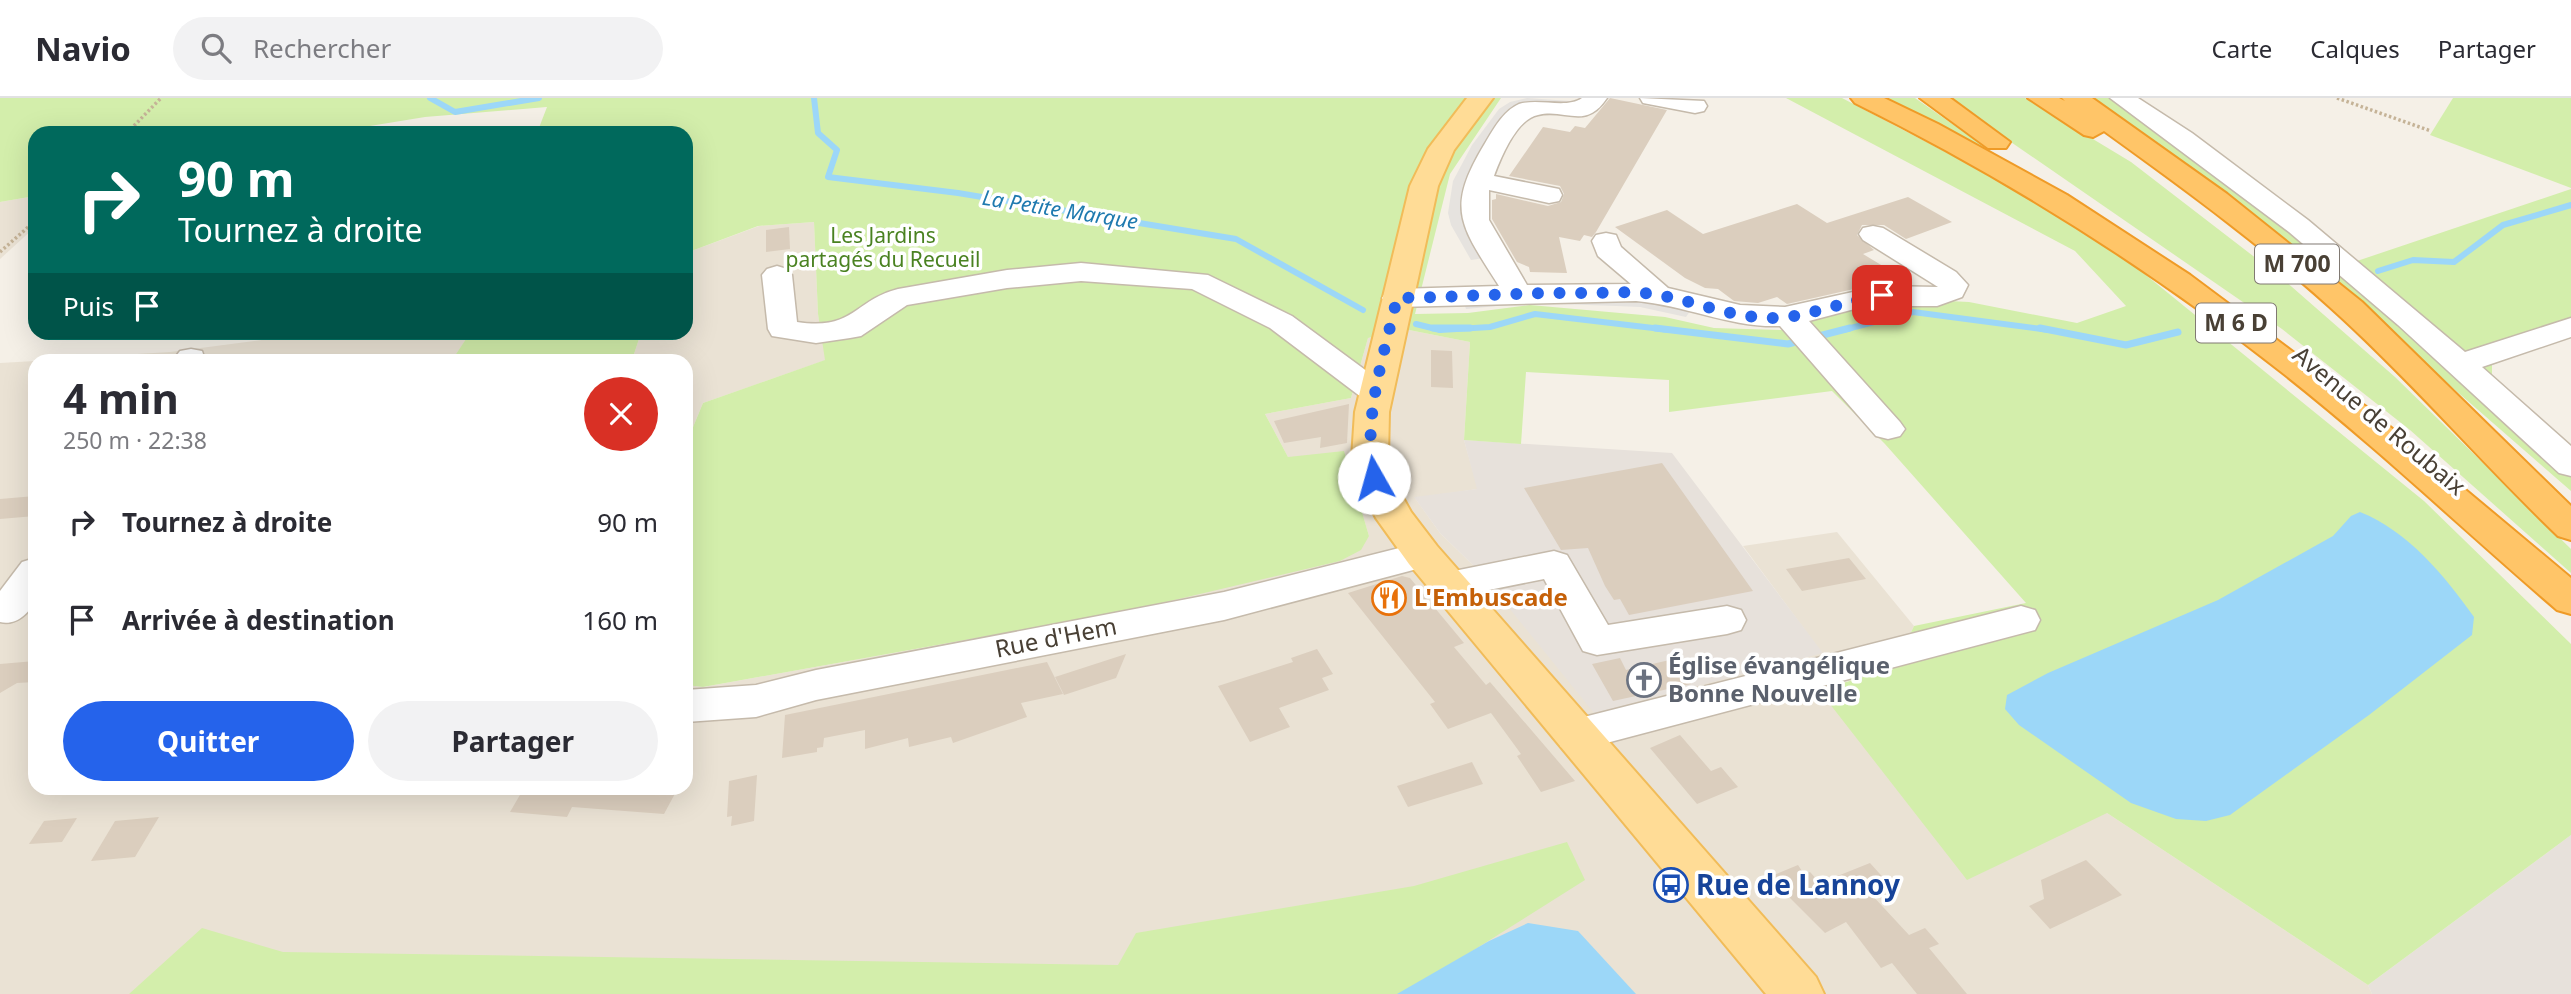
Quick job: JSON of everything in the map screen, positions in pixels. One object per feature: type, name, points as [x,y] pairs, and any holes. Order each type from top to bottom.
[{"type":"highway","name":"M 6 D","points":[[1864,98],[1957,145],[2043,194],[2236,323],[2352,412],[2571,600]]},
{"type":"highway","name":"Avenue de Roubaix","points":[[1933,98],[2200,281],[2323,372],[2458,486],[2571,592]]},
{"type":"highway","name":"M 6 D","points":[[2040,98],[2166,178],[2272,259],[2365,337],[2496,456]]},
{"type":"highway","name":"Avenue de Roubaix","points":[[2075,98],[2174,167],[2323,285],[2409,363],[2496,456],[2571,527]]},
{"type":"main road","points":[[1480,98],[1432,163],[1397,298],[1377,393],[1370,437],[1374,478],[1395,518],[1436,570],[1798,994]]},
{"type":"street","points":[[1518,293],[1475,227],[1471,201],[1478,180],[1501,138],[1522,112],[1545,106],[1577,111],[1588,108],[1595,98]]},
{"type":"street","points":[[1652,98],[1695,106]]},
{"type":"street","points":[[2122,98],[2274,203],[2362,276],[2571,465]]},
{"type":"street","points":[[1478,180],[1549,195]]},
{"type":"street","points":[[1800,329],[1850,300],[1882,295],[1936,297],[1952,291],[1953,285],[1946,278],[1873,234]]},
{"type":"street","points":[[1606,241],[1608,250],[1653,287],[1653,294]]},
{"type":"street","points":[[777,275],[783,329],[816,334],[850,329],[898,298],[1007,279],[1082,272],[1198,281],[1281,322],[1377,393]]},
{"type":"street","points":[[1397,298],[1518,293],[1653,294],[1719,312],[1800,329],[1888,429]]},
{"type":"street","points":[[2459,364],[2571,327]]},
{"type":"street","name":"Rue d'Hem","points":[[693,706],[756,701],[816,685],[1224,606],[1436,570],[1554,564],[1597,641],[1727,620]]},
{"type":"street","points":[[14,610],[28,584]]},
{"type":"street","points":[[1576,735],[2021,621]]},
{"type":"path","points":[[134,126],[161,98]]},
{"type":"path","points":[[2337,98],[2431,131]]},
{"type":"path","points":[[0,253],[28,227]]},
{"type":"shaded area","points":[[1527,98],[1570,101],[1568,106],[1537,103],[1471,169],[1462,201],[1464,219],[1484,258],[1471,260],[1451,225],[1448,213],[1453,181],[1472,145],[1499,109],[1510,102]]},
{"type":"shaded area","points":[[28,197],[28,233],[0,259],[0,202]]},
{"type":"shaded area","points":[[814,222],[818,314],[826,360],[703,403],[693,427],[693,354],[634,354],[639,340],[693,340],[693,250],[759,226]]},
{"type":"shaded area","points":[[1608,297],[1661,302],[1690,311],[1686,317],[1640,307],[1528,303],[1466,309],[1463,300]]},
{"type":"shaded area","points":[[1409,330],[1470,342],[1464,440],[1478,489],[1415,498],[1440,533],[1479,571],[1822,653],[1743,546],[1837,532],[1914,626],[1894,668],[1820,689],[2107,813],[2368,985],[2372,994],[0,994],[0,363],[28,361],[28,795],[693,795],[693,686],[703,687],[1132,610],[1369,536],[1360,506],[1288,457],[1265,414],[1351,398],[1368,338]]},
{"type":"shaded area","points":[[261,340],[466,340],[456,354],[137,354]]},
{"type":"shaded area","points":[[1464,440],[1672,453],[1823,653],[1594,713],[1479,571],[1440,533],[1414,497],[1477,489]]},
{"type":"shaded area","points":[[2571,835],[2571,994],[2372,994],[2368,985]]},
{"type":"green space","name":"Les Jardins partagés du Recueil","points":[[0,98],[1501,98],[1450,174],[1415,314],[1468,313],[1530,305],[1665,317],[1714,328],[1781,330],[1889,298],[1969,302],[2077,323],[2126,306],[2075,251],[1786,98],[1842,98],[2024,193],[2120,254],[2424,501],[2571,644],[2571,835],[2368,985],[2107,813],[1967,880],[1819,690],[1894,668],[1914,626],[2026,603],[1885,444],[1832,391],[1669,412],[1669,380],[1526,372],[1521,444],[1464,440],[1470,342],[1409,330],[1368,338],[1351,398],[1265,414],[1288,457],[1344,451],[1369,536],[1361,550],[1340,561],[1132,610],[703,687],[693,686],[693,427],[703,403],[825,360],[818,314],[814,222],[758,226],[693,250],[693,126],[540,126],[547,107],[425,117],[370,126],[28,126],[28,197],[0,202]]},
{"type":"green space","points":[[1881,98],[1915,98],[2001,158],[1896,105]]},
{"type":"green space","points":[[1947,98],[2025,98],[2131,162],[2283,279],[2395,377],[2571,549],[2571,573],[2410,430],[2282,329]]},
{"type":"green space","points":[[2089,98],[2129,98],[2211,149],[2357,261],[2571,189],[2571,335],[2492,365],[2492,375],[2498,389],[2571,456],[2571,491],[2313,266],[2183,163]]},
{"type":"green space","points":[[2453,98],[2571,98],[2571,188],[2430,135]]},
{"type":"green space","points":[[465,340],[639,340],[634,354],[456,354]]},
{"type":"green space","points":[[1567,842],[1585,880],[1404,994],[129,994],[202,928],[283,952],[1118,965],[1136,933],[1414,886]]},
{"type":"water","points":[[2360,512],[2377,520],[2410,543],[2438,571],[2474,617],[2472,635],[2369,715],[2230,815],[2206,821],[2176,819],[2131,803],[2019,725],[2005,709],[2007,695],[2048,673],[2218,600],[2333,536],[2351,516]]},
{"type":"water","points":[[1528,923],[1578,931],[1636,994],[1397,994],[1489,941]]},
{"type":"building","points":[[1610,98],[1667,110],[1592,237],[1584,235],[1580,241],[1559,237],[1567,273],[1530,272],[1529,267],[1517,262],[1492,219],[1492,200],[1496,199],[1496,194],[1548,206],[1561,202],[1564,194],[1560,186],[1509,176],[1543,127],[1570,132],[1575,126],[1585,128]]},
{"type":"building","points":[[1908,197],[1952,222],[1906,239],[1884,225],[1862,225],[1857,235],[1874,250],[1863,254],[1896,274],[1854,289],[1787,304],[1777,297],[1758,303],[1734,301],[1718,289],[1705,288],[1685,278],[1615,227],[1667,210],[1703,234],[1797,204],[1827,223]]},
{"type":"building","points":[[789,227],[790,249],[766,252],[766,230]]},
{"type":"building","points":[[1431,350],[1452,351],[1453,388],[1431,387]]},
{"type":"building","points":[[1349,404],[1347,443],[1320,448],[1321,437],[1284,443],[1274,421]]},
{"type":"building","points":[[1662,463],[1753,591],[1629,615],[1620,599],[1614,600],[1605,586],[1588,548],[1561,550],[1524,488]]},
{"type":"building","points":[[28,497],[28,517],[0,519],[0,499]]},
{"type":"building","points":[[1849,558],[1866,579],[1802,591],[1786,569]]},
{"type":"building","points":[[1402,576],[1410,578],[1464,643],[1454,647],[1486,685],[1490,682],[1575,781],[1541,792],[1517,756],[1521,754],[1491,713],[1448,729],[1430,704],[1435,702],[1348,593]]},
{"type":"building","points":[[1317,649],[1333,674],[1322,678],[1329,690],[1279,708],[1290,727],[1250,742],[1218,686],[1293,662],[1291,658]]},
{"type":"building","points":[[1126,654],[1116,678],[1064,695],[1055,677]]},
{"type":"building","name":"Église évangélique Bonne Nouvelle","points":[[1620,658],[1626,670],[1674,659],[1691,684],[1613,701],[1592,664]]},
{"type":"building","points":[[28,662],[28,682],[17,683],[0,693],[0,664]]},
{"type":"building","points":[[1047,662],[1063,694],[1021,703],[1027,717],[953,743],[951,737],[909,747],[908,738],[865,749],[865,730],[824,738],[823,747],[817,748],[817,752],[782,758],[785,715]]},
{"type":"building","points":[[1680,735],[1711,771],[1721,767],[1738,787],[1697,804],[1650,748]]},
{"type":"building","points":[[1472,762],[1483,784],[1408,807],[1397,786]]},
{"type":"building","points":[[757,775],[754,821],[731,826],[732,816],[727,817],[729,781]]},
{"type":"building","points":[[520,795],[674,795],[664,814],[572,807],[567,817],[510,812]]},
{"type":"building","points":[[159,817],[135,857],[91,861],[115,821]]},
{"type":"building","points":[[77,818],[62,842],[29,844],[44,821]]},
{"type":"building","points":[[2086,860],[2122,895],[2050,929],[2029,906],[2044,899],[2041,880]]},
{"type":"building","points":[[1870,863],[1889,884],[1871,894],[1909,935],[1925,928],[1939,944],[1929,948],[1967,994],[1917,994],[1892,963],[1881,968],[1846,922],[1825,933],[1769,877],[1798,865],[1804,874],[1810,872],[1820,883]]},
{"type":"waterway","name":"La Petite Marque","points":[[430,98],[455,112],[539,98]]},
{"type":"waterway","name":"La Petite Marque","points":[[814,98],[818,133],[837,150],[828,177],[958,193],[1236,239],[1363,310]]},
{"type":"waterway","name":"La Petite Marque","points":[[2378,271],[2413,260],[2454,262],[2503,225],[2571,205]]},
{"type":"waterway","name":"La Petite Marque","points":[[1843,330],[1913,312],[2049,330]]},
{"type":"waterway","name":"La Petite Marque","points":[[1416,324],[1440,330],[1490,327],[1535,314],[1670,330]]},
{"type":"waterway","name":"La Petite Marque","points":[[1433,328],[1470,328]]},
{"type":"waterway","name":"La Petite Marque","points":[[1655,328],[1788,344],[1850,328]]},
{"type":"waterway","name":"La Petite Marque","points":[[2040,328],[2126,345],[2178,332]]},
{"type":"place","name":"L'Embuscade","points":[[1389,598]]},
{"type":"place","name":"Église évangélique Bonne Nouvelle","points":[[1644,680]]},
{"type":"place","name":"Rue de Lannoy","points":[[1671,885]]},
{"type":"route","points":[[1374,478],[1370,458],[1372,412],[1397,298],[1528,292],[1635,293],[1653,294],[1719,312],[1789,317],[1850,300],[1882,295]]}]
